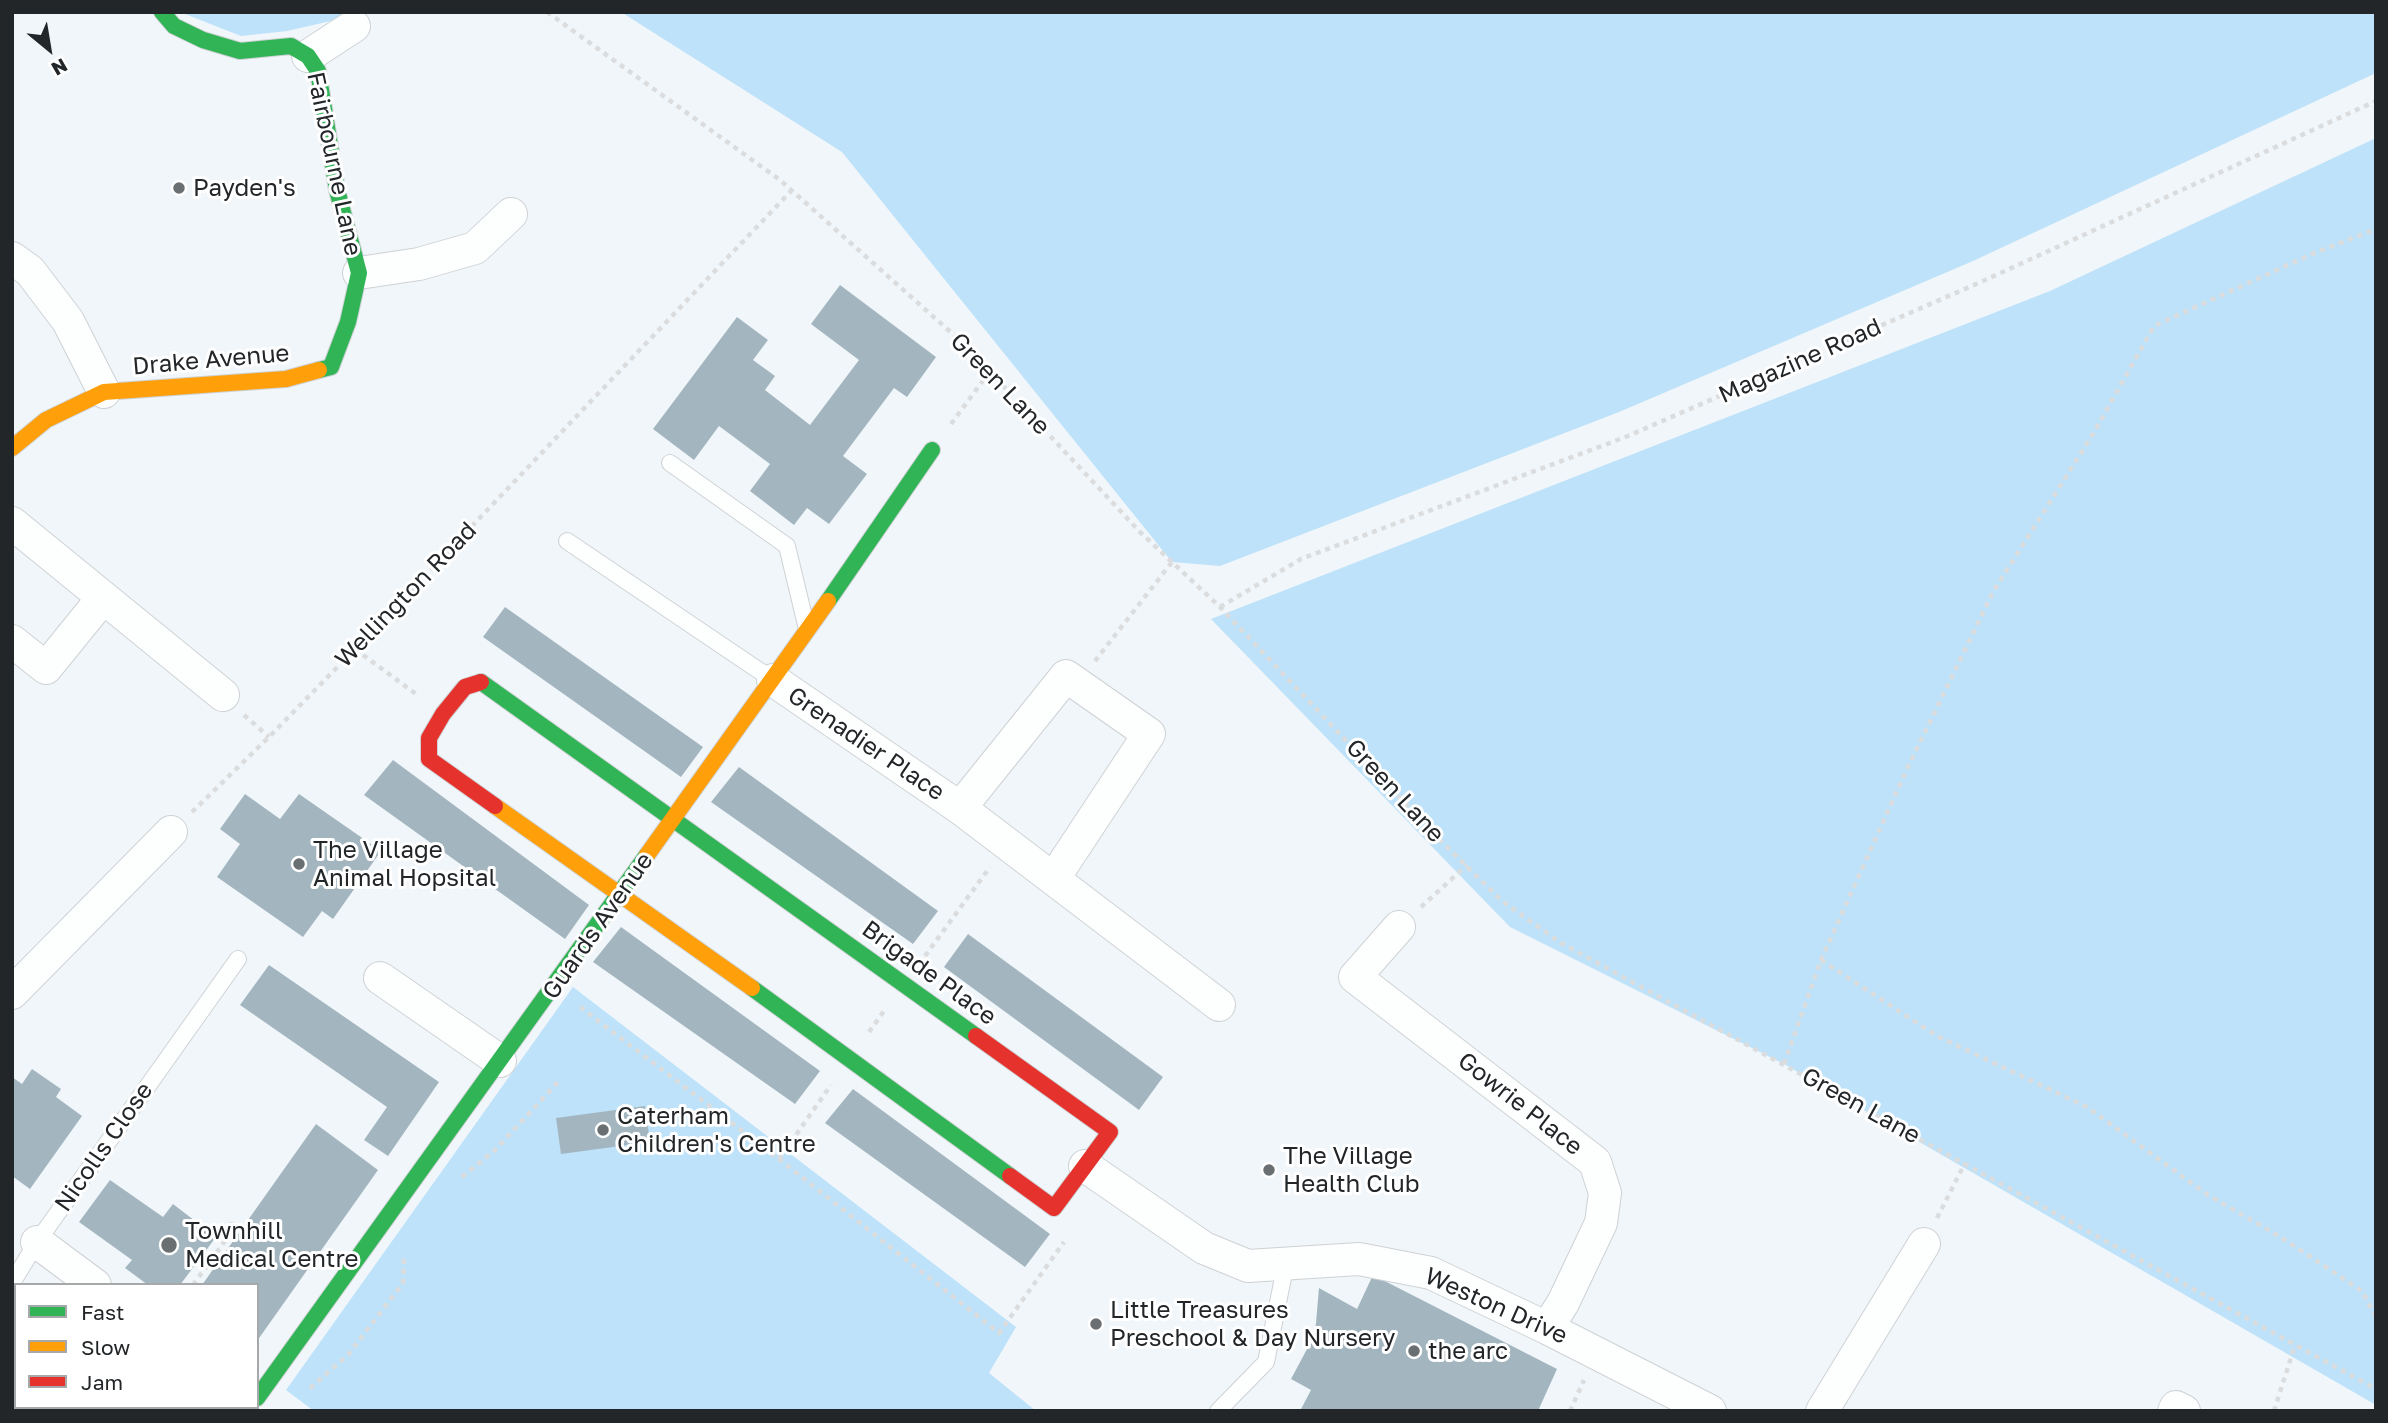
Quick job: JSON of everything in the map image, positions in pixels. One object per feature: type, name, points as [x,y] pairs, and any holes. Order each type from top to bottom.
[{"type":"street","name":"Fairbourne Lane","points":[[162,12],[174,26],[203,40],[240,51],[291,46],[308,56],[318,71],[337,190],[359,273]]},
{"type":"street","name":"Fairbourne Lane","points":[[308,56],[354,26]]},
{"type":"street","points":[[359,273],[419,264],[475,248],[511,214]]},
{"type":"street","points":[[12,258],[30,271],[68,321],[104,392]]},
{"type":"street","name":"Drake Avenue","points":[[12,447],[46,420],[104,392],[286,379],[331,367],[348,321],[359,273]]},
{"type":"street","name":"Guards Avenue","points":[[259,1395],[621,894],[932,450]]},
{"type":"street","points":[[12,523],[223,695]]},
{"type":"street","points":[[12,641],[46,668],[102,598]]},
{"type":"street","name":"Grenadier Place","points":[[960,808],[1066,676],[1077,684]]},
{"type":"street","name":"Grenadier Place","points":[[773,680],[960,808],[1219,1005]]},
{"type":"street","name":"Brigade Place","points":[[481,682],[1110,1132],[1054,1208],[621,894],[429,759],[429,738],[443,714],[465,687],[481,682]]},
{"type":"street","points":[[1054,878],[1149,734],[1077,684]]},
{"type":"street","points":[[12,993],[171,832]]},
{"type":"street","name":"Gowrie Place","points":[[1399,927],[1354,977],[1595,1162],[1605,1193],[1601,1223],[1563,1303],[1547,1328]]},
{"type":"street","points":[[380,978],[500,1061]]},
{"type":"street","name":"Weston Drive","points":[[1085,1166],[1204,1248],[1248,1266],[1359,1259],[1435,1267],[1710,1411]]},
{"type":"street","points":[[37,1242],[92,1283]]},
{"type":"street","points":[[1822,1411],[1924,1244]]},
{"type":"street","points":[[2174,1411],[2176,1407],[2184,1411]]},
{"type":"lane","points":[[670,463],[787,546],[807,631]]},
{"type":"lane","points":[[567,541],[773,680]]},
{"type":"lane","name":"Nicolls Close","points":[[12,1283],[37,1242],[238,959]]},
{"type":"lane","points":[[1218,1411],[1266,1362],[1286,1263]]},
{"type":"path","name":"Green Lane","points":[[547,12],[792,190],[964,344],[1140,532],[1220,607],[1502,901],[1561,943],[2376,1388]]},
{"type":"path","name":"Magazine Road","points":[[1220,607],[1301,559],[1640,430],[1983,281],[2376,101]]},
{"type":"path","name":"Wellington Road","points":[[171,832],[355,649],[792,190]]},
{"type":"path","points":[[1784,1064],[1821,960],[1906,771],[1993,592],[2093,434],[2154,326],[2312,254],[2376,229]]},
{"type":"path","points":[[932,450],[990,371]]},
{"type":"path","points":[[1077,684],[1172,562]]},
{"type":"path","points":[[355,649],[443,714]]},
{"type":"path","points":[[1399,927],[1466,865]]},
{"type":"path","points":[[1821,960],[1937,1036],[2087,1107],[2208,1195],[2290,1243],[2362,1291],[2376,1317]]},
{"type":"path","points":[[554,988],[779,1158],[999,1333],[1069,1235]]},
{"type":"path","points":[[458,1180],[495,1150],[559,1081]]},
{"type":"path","points":[[1924,1244],[1965,1163]]},
{"type":"path","points":[[194,1283],[230,1234],[232,1220]]},
{"type":"path","points":[[301,1395],[348,1356],[402,1283],[405,1241]]},
{"type":"path","points":[[2274,1411],[2295,1345]]},
{"type":"shaded area","points":[[180,12],[358,12],[287,31],[241,36]]},
{"type":"shaded area","points":[[621,12],[2376,12],[2376,73],[1973,261],[1619,412],[1220,566],[1172,562],[842,152]]},
{"type":"shaded area","points":[[2376,138],[2376,1405],[1784,1064],[1510,927],[1211,619],[2050,291]]},
{"type":"shaded area","points":[[573,987],[1016,1327],[989,1373],[1036,1411],[314,1411],[286,1390]]},
{"type":"building","points":[[840,285],[936,357],[907,397],[894,388],[843,456],[867,474],[829,524],[807,508],[794,525],[750,491],[770,464],[719,426],[694,460],[653,429],[737,317],[768,340],[753,360],[775,376],[765,390],[810,425],[859,360],[811,324]]},
{"type":"building","points":[[505,607],[703,747],[681,777],[483,637]]},
{"type":"building","points":[[393,760],[589,905],[565,939],[364,795]]},
{"type":"building","points":[[739,767],[938,911],[913,944],[711,802]]},
{"type":"building","name":"The Village Animal Hopsital","points":[[245,794],[280,819],[299,794],[381,851],[333,919],[322,911],[303,937],[217,877],[240,844],[220,829]]},
{"type":"building","points":[[621,927],[820,1071],[795,1104],[593,962]]},
{"type":"building","points":[[968,934],[1163,1077],[1139,1110],[944,967]]},
{"type":"building","points":[[269,965],[439,1082],[388,1156],[364,1140],[387,1107],[240,1005]]},
{"type":"building","points":[[32,1069],[61,1089],[56,1097],[82,1116],[30,1189],[12,1176],[12,1077],[22,1084]]},
{"type":"building","points":[[853,1089],[1050,1234],[1025,1267],[825,1123]]},
{"type":"building","name":"Caterham Children's Centre","points":[[645,1106],[650,1142],[561,1154],[556,1118]]},
{"type":"building","points":[[316,1124],[378,1170],[259,1338],[259,1283],[203,1283]]},
{"type":"building","name":"Townhill Medical Centre","points":[[110,1180],[163,1217],[173,1204],[216,1237],[182,1283],[145,1283],[125,1268],[132,1260],[79,1222]]},
{"type":"building","name":"the arc","points":[[1373,1275],[1557,1369],[1538,1411],[1300,1411],[1311,1390],[1291,1379],[1315,1334],[1319,1288],[1357,1309]]},
{"type":"traffic: fast","points":[[162,12],[174,26],[203,40],[240,51],[291,46],[308,56],[318,71],[337,190],[359,273],[348,322],[331,367],[319,370]]},
{"type":"traffic: fast","points":[[828,601],[932,450]]},
{"type":"traffic: fast","points":[[481,682],[976,1036]]},
{"type":"traffic: fast","points":[[259,1395],[647,855]]},
{"type":"traffic: fast","points":[[752,988],[1010,1176]]},
{"type":"traffic: slow","points":[[12,448],[46,420],[104,392],[286,379],[319,370]]},
{"type":"traffic: slow","points":[[647,855],[828,601]]},
{"type":"traffic: slow","points":[[495,806],[752,988]]},
{"type":"traffic: jam","points":[[481,682],[465,687],[443,714],[429,738],[429,759],[495,806]]},
{"type":"traffic: jam","points":[[976,1036],[1110,1132],[1054,1208],[1010,1176]]},
{"type":"place","name":"Payden's","points":[[179,188]]},
{"type":"place","name":"The Village Animal Hopsital","points":[[299,864]]},
{"type":"place","name":"Caterham Children's Centre","points":[[603,1130]]},
{"type":"place","name":"The Village Health Club","points":[[1269,1170]]},
{"type":"place","name":"Townhill Medical Centre","points":[[169,1245]]},
{"type":"place","name":"Little Treasures Preschool & Day Nursery","points":[[1096,1324]]},
{"type":"place","name":"the arc","points":[[1414,1351]]}]
